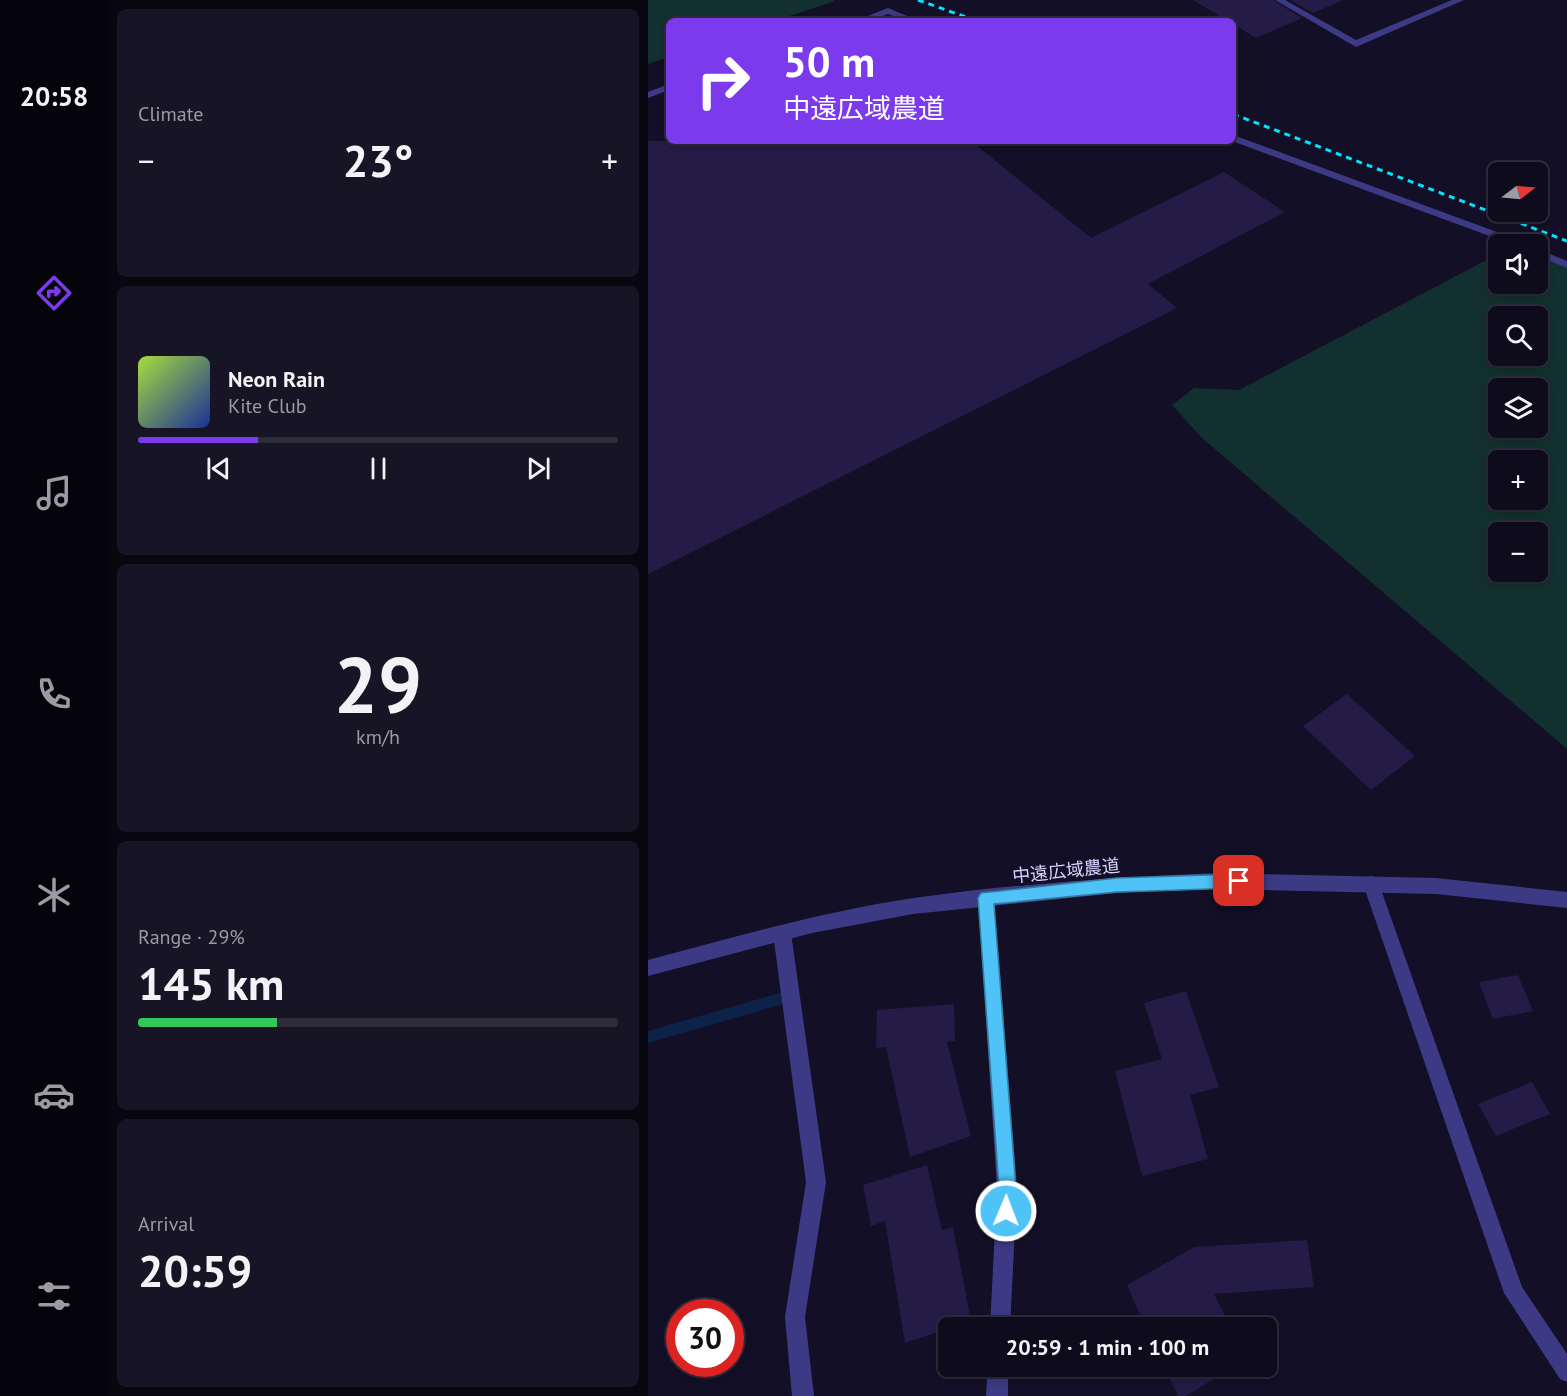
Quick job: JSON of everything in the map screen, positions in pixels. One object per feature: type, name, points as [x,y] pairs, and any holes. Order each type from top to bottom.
[{"type":"street","points":[[1279,0],[1356,45],[1460,0]]},
{"type":"street","points":[[868,18],[888,11],[906,18]]},
{"type":"street","points":[[648,95],[666,88]]},
{"type":"street","points":[[1236,139],[1493,234]]},
{"type":"street","points":[[1548,256],[1567,265]]},
{"type":"street","name":"中遠広域農道","points":[[648,968],[812,925],[913,906],[1117,885],[1184,882],[1436,886],[1567,900]]},
{"type":"street","points":[[1371,884],[1514,1293],[1567,1372]]},
{"type":"street","points":[[986,898],[1007,1188],[1001,1317]]},
{"type":"street","points":[[782,933],[816,1182],[795,1317],[803,1396]]},
{"type":"street","points":[[997,1396],[998,1377]]},
{"type":"green space","points":[[648,0],[835,1],[783,18],[666,18],[666,58],[648,64]]},
{"type":"green space","points":[[1548,257],[1567,266],[1567,749],[1202,438],[1172,405],[1194,388],[1239,390],[1488,259],[1488,294],[1548,294]]},
{"type":"building","points":[[1193,0],[1273,0],[1302,18],[1256,38],[1236,26],[1236,18],[1223,18]]},
{"type":"building","points":[[1290,0],[1343,0],[1313,13]]},
{"type":"building","points":[[648,141],[666,141],[666,144],[975,144],[1091,238],[1224,172],[1285,212],[1148,284],[1177,308],[648,574]]},
{"type":"building","points":[[1347,694],[1415,756],[1371,790],[1303,726]]},
{"type":"building","points":[[1518,975],[1533,1011],[1493,1019],[1479,982]]},
{"type":"building","points":[[1186,991],[1219,1087],[1190,1095],[1208,1159],[1142,1176],[1115,1071],[1162,1059],[1144,1003]]},
{"type":"building","points":[[954,1004],[955,1041],[947,1042],[971,1136],[910,1157],[886,1047],[876,1048],[877,1010]]},
{"type":"building","points":[[1532,1082],[1550,1114],[1496,1136],[1478,1104]]},
{"type":"building","points":[[927,1165],[942,1230],[953,1227],[970,1317],[938,1317],[938,1332],[905,1343],[885,1221],[871,1226],[863,1185]]},
{"type":"building","points":[[1307,1240],[1314,1287],[1214,1294],[1226,1317],[1141,1317],[1127,1285],[1194,1247]]},
{"type":"building","points":[[1169,1377],[1217,1377],[1186,1396],[1178,1396]]},
{"type":"waterway","points":[[648,1037],[783,998]]},
{"type":"railway","points":[[918,0],[969,18]]},
{"type":"railway","points":[[1236,115],[1567,241]]},
{"type":"route","points":[[1006,1211],[1007,1188],[986,898],[1117,885],[1239,881]]}]
